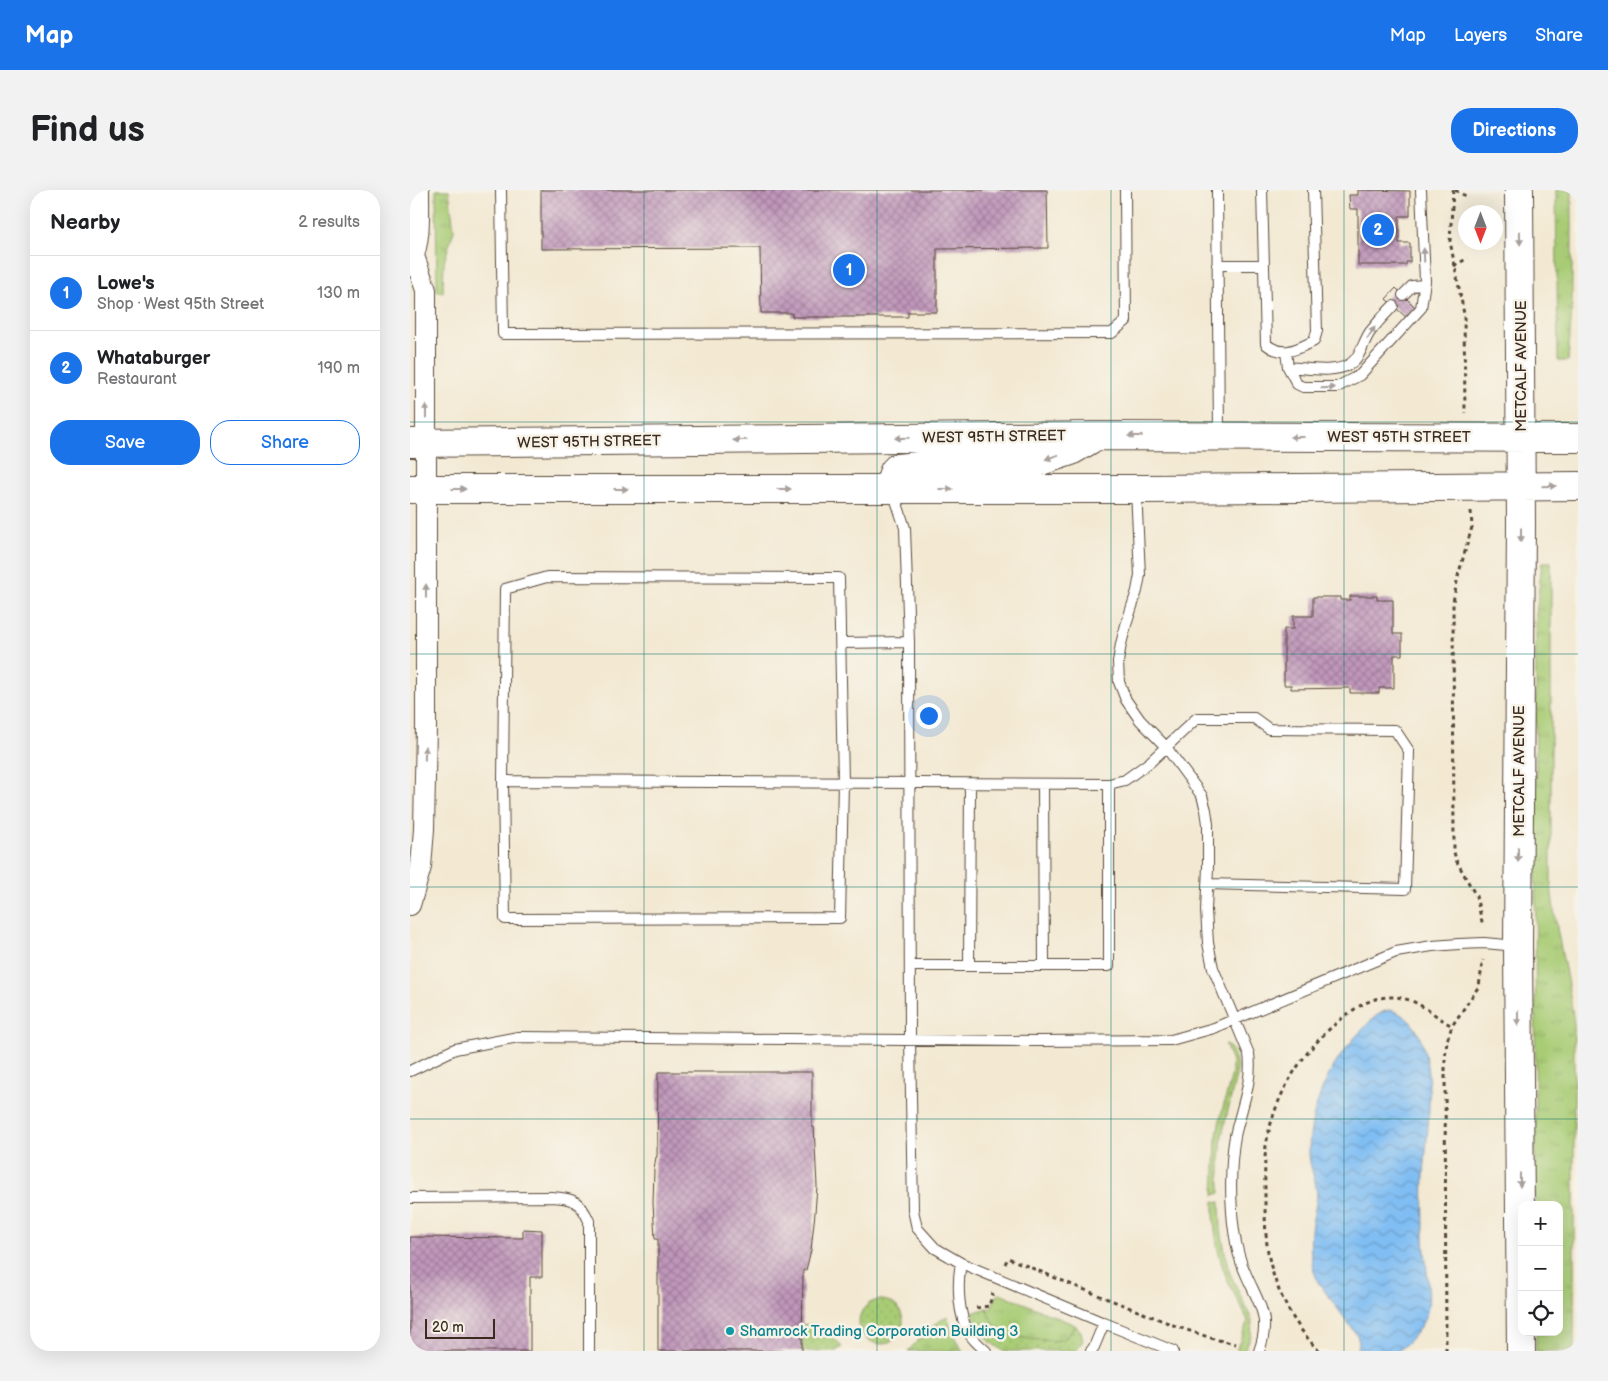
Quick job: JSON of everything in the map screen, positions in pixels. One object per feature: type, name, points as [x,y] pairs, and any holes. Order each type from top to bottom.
[{"type":"main road","name":"METCALF AVENUE","points":[[1520,190],[1521,486],[1518,946],[1521,1351]]},
{"type":"main road","name":"WEST 95TH STREET","points":[[418,443],[1096,436],[1467,436],[1578,438]]},
{"type":"main road","points":[[892,489],[891,479],[897,468],[1041,461],[1071,451],[1096,436]]},
{"type":"main road","points":[[418,489],[1136,489],[1578,486]]},
{"type":"street","points":[[410,905],[421,867],[424,829],[418,443],[426,290],[412,261],[419,227],[419,190]]},
{"type":"lane","points":[[501,190],[503,334],[1112,333],[1126,320],[1125,190]]},
{"type":"lane","points":[[1217,190],[1219,437]]},
{"type":"lane","points":[[1262,190],[1266,344],[1274,351],[1286,352],[1314,341],[1317,332],[1313,190]]},
{"type":"lane","points":[[1286,352],[1288,367],[1296,384],[1303,387],[1337,387],[1348,383],[1360,375],[1422,308],[1424,285],[1421,190]]},
{"type":"lane","points":[[1217,264],[1264,264]]},
{"type":"lane","points":[[1403,295],[1412,286],[1424,285]]},
{"type":"lane","points":[[1288,367],[1335,369],[1350,364],[1362,351],[1369,334],[1393,306]]},
{"type":"lane","points":[[892,489],[905,528],[909,642],[910,1039],[913,1210],[917,1228],[935,1248],[961,1263],[1173,1351]]},
{"type":"lane","points":[[1136,489],[1140,575],[1121,644],[1118,662],[1119,682],[1126,700],[1140,720],[1166,747],[1202,796],[1206,810],[1208,824],[1206,910],[1208,943],[1213,968],[1249,1054],[1250,1075],[1235,1136],[1232,1160],[1232,1213],[1240,1260],[1265,1319],[1265,1330],[1259,1351]]},
{"type":"lane","points":[[547,577],[839,578],[843,783],[840,918],[505,919],[503,781],[505,589],[547,577]]},
{"type":"lane","points":[[841,643],[909,642]]},
{"type":"lane","points":[[503,781],[1109,784],[1125,780],[1150,762],[1197,718],[1254,718],[1269,729],[1395,730],[1409,751],[1405,889],[1207,884]]},
{"type":"lane","points":[[969,966],[970,784]]},
{"type":"lane","points":[[1043,784],[1044,966]]},
{"type":"lane","points":[[910,966],[1109,966],[1109,784]]},
{"type":"lane","points":[[410,1071],[455,1049],[518,1037],[1038,1041],[1171,1040],[1235,1020],[1396,952],[1432,946],[1484,943],[1518,946]]},
{"type":"lane","points":[[410,1198],[551,1197],[569,1198],[579,1204],[585,1211],[589,1221],[589,1351]]},
{"type":"lane","points":[[961,1263],[958,1278],[964,1324],[970,1335],[986,1351]]},
{"type":"lane","points":[[1090,1351],[1094,1347],[1104,1323]]},
{"type":"path","points":[[1467,436],[1464,397],[1464,314],[1450,242],[1454,190],[1469,198]]},
{"type":"path","points":[[1454,266],[1468,258]]},
{"type":"path","points":[[1446,1351],[1445,1059],[1447,1041],[1452,1026],[1479,986],[1484,943],[1476,896],[1456,860],[1454,852],[1453,602],[1458,576],[1472,527],[1468,488]]},
{"type":"path","points":[[1319,1351],[1289,1311],[1276,1280],[1268,1252],[1265,1221],[1266,1148],[1278,1103],[1295,1069],[1321,1037],[1342,1018],[1363,1004],[1384,997],[1410,1000],[1420,1004],[1452,1026]]},
{"type":"path","points":[[1004,1266],[1008,1258],[1181,1328],[1236,1344]]},
{"type":"path","points":[[972,1308],[989,1306],[994,1290]]},
{"type":"green space","points":[[436,190],[449,190],[454,230],[444,262],[443,292],[437,292]]},
{"type":"green space","points":[[1556,190],[1572,190],[1572,309],[1568,361],[1558,361]]},
{"type":"green space","points":[[1542,562],[1551,562],[1551,884],[1574,1024],[1574,1351],[1536,1351],[1536,1336],[1563,1336],[1563,1201],[1535,1201],[1536,615]]},
{"type":"green space","points":[[1225,1044],[1233,1052],[1237,1071],[1222,1136],[1220,1193],[1214,1195],[1216,1141],[1232,1074],[1232,1062]]},
{"type":"green space","points":[[1214,1201],[1220,1202],[1221,1230],[1231,1276],[1252,1320],[1251,1336],[1244,1351],[1237,1351],[1237,1348],[1248,1321],[1227,1279],[1218,1250],[1214,1220]]},
{"type":"green space","points":[[1000,1293],[1075,1325],[1066,1337],[1060,1340],[1016,1337],[1008,1334],[995,1324],[987,1308],[991,1308],[995,1298]]},
{"type":"green space","points":[[881,1300],[893,1304],[899,1310],[903,1322],[899,1334],[893,1340],[881,1344],[869,1340],[863,1334],[859,1322],[863,1310],[869,1304]]},
{"type":"green space","points":[[987,1308],[990,1317],[1001,1330],[1016,1337],[1060,1340],[1070,1333],[1075,1325],[1081,1331],[1083,1341],[1075,1351],[1005,1351],[988,1340],[980,1331],[974,1319],[972,1313]]},
{"type":"green space","points":[[947,1316],[953,1335],[963,1351],[908,1351],[930,1328]]},
{"type":"green space","points":[[814,1324],[827,1330],[842,1347],[836,1351],[802,1351],[802,1325]]},
{"type":"water","points":[[1389,1010],[1401,1014],[1418,1032],[1426,1059],[1429,1109],[1424,1175],[1424,1244],[1428,1305],[1427,1312],[1419,1328],[1398,1351],[1356,1351],[1359,1342],[1357,1335],[1318,1282],[1313,1268],[1311,1238],[1317,1196],[1309,1158],[1310,1134],[1318,1100],[1333,1068],[1353,1040],[1370,1021],[1379,1014]]},
{"type":"building","points":[[541,190],[1047,190],[1048,248],[937,249],[937,312],[908,312],[908,317],[792,317],[792,313],[761,313],[760,248],[541,249]]},
{"type":"building","points":[[1358,190],[1410,191],[1410,216],[1399,216],[1399,243],[1410,243],[1410,262],[1406,262],[1406,265],[1358,265],[1358,209],[1350,209],[1349,195],[1358,195]]},
{"type":"building","points":[[1396,288],[1417,309],[1408,319],[1386,299]]},
{"type":"building","points":[[1350,596],[1377,596],[1377,600],[1393,600],[1393,634],[1402,634],[1402,655],[1394,655],[1394,688],[1379,688],[1379,693],[1350,693],[1350,688],[1291,689],[1291,685],[1284,685],[1284,629],[1293,629],[1293,616],[1313,616],[1313,597],[1340,597],[1340,600],[1350,600]]},
{"type":"building","points":[[658,1072],[812,1072],[812,1127],[814,1127],[817,1186],[811,1250],[806,1270],[803,1270],[802,1351],[658,1351],[658,1239],[655,1239],[653,1203],[654,1170],[657,1157]]},
{"type":"building","points":[[523,1229],[542,1230],[542,1277],[530,1277],[530,1351],[410,1351],[410,1237],[523,1238]]},
{"type":"place","name":"Whataburger","points":[[1378,230]]},
{"type":"place","name":"Lowe's","points":[[849,270]]},
{"type":"place","name":"Shamrock Trading Corporation Building 3","points":[[730,1331]]}]
